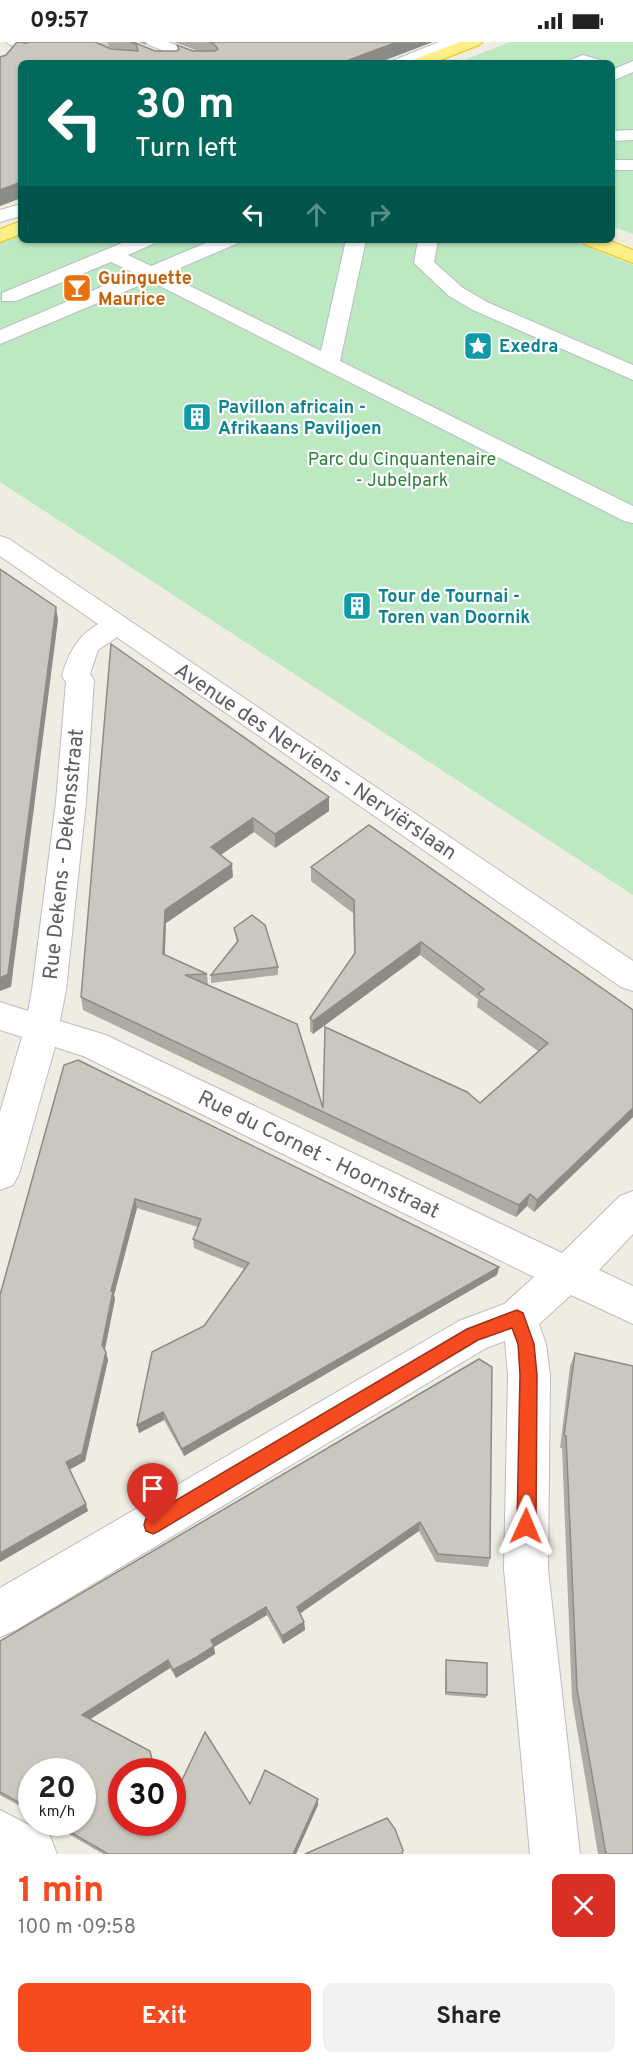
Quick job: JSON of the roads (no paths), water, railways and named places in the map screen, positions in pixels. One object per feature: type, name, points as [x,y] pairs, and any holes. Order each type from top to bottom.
[{"type":"highway","points":[[427,60],[474,42]]},
{"type":"highway","points":[[448,60],[493,42]]},
{"type":"highway","points":[[0,236],[11,218]]},
{"type":"highway","points":[[615,233],[633,240]]},
{"type":"highway","points":[[598,243],[633,257]]},
{"type":"street","points":[[14,42],[45,42]]},
{"type":"street","points":[[5,59],[20,42]]},
{"type":"street","points":[[154,42],[200,60]]},
{"type":"street","points":[[408,60],[453,42]]},
{"type":"street","points":[[139,50],[163,60]]},
{"type":"street","points":[[615,136],[633,135]]},
{"type":"street","points":[[615,165],[633,165]]},
{"type":"street","points":[[9,297],[138,243]]},
{"type":"street","points":[[0,338],[222,243]]},
{"type":"street","points":[[329,363],[355,243]]},
{"type":"street","points":[[427,243],[424,263],[456,292],[480,306],[633,373]]},
{"type":"street","points":[[111,254],[633,516]]},
{"type":"street","name":"Avenue des Nerviens - Nerviërslaan","points":[[0,544],[633,978]]},
{"type":"street","name":"Rue Dekens - Dekensstraat","points":[[0,1174],[22,1103],[49,990],[71,802],[80,680],[125,631]]},
{"type":"street","name":"Rue du Cornet - Hoornstraat","points":[[0,1016],[94,1044],[633,1306]]},
{"type":"street","points":[[0,1614],[472,1334],[517,1318],[607,1236],[633,1208]]},
{"type":"street","points":[[517,1318],[526,1344],[529,1375],[526,1569],[555,1854]]},
{"type":"street","points":[[0,1835],[32,1854]]},
{"type":"tunnel","points":[[100,42],[156,60]]},
{"type":"place","name":"Guinguette Maurice","points":[[77,288]]},
{"type":"place","name":"Exedra","points":[[478,346]]},
{"type":"place","name":"Pavillon africain - Afrikaans Paviljoen","points":[[197,417]]},
{"type":"place","name":"Tour de Tournai - Toren van Doornik","points":[[357,606]]},
{"type":"park label","name":"Parc du Cinquantenaire - Jubelpark","points":[[402,469]]}]
